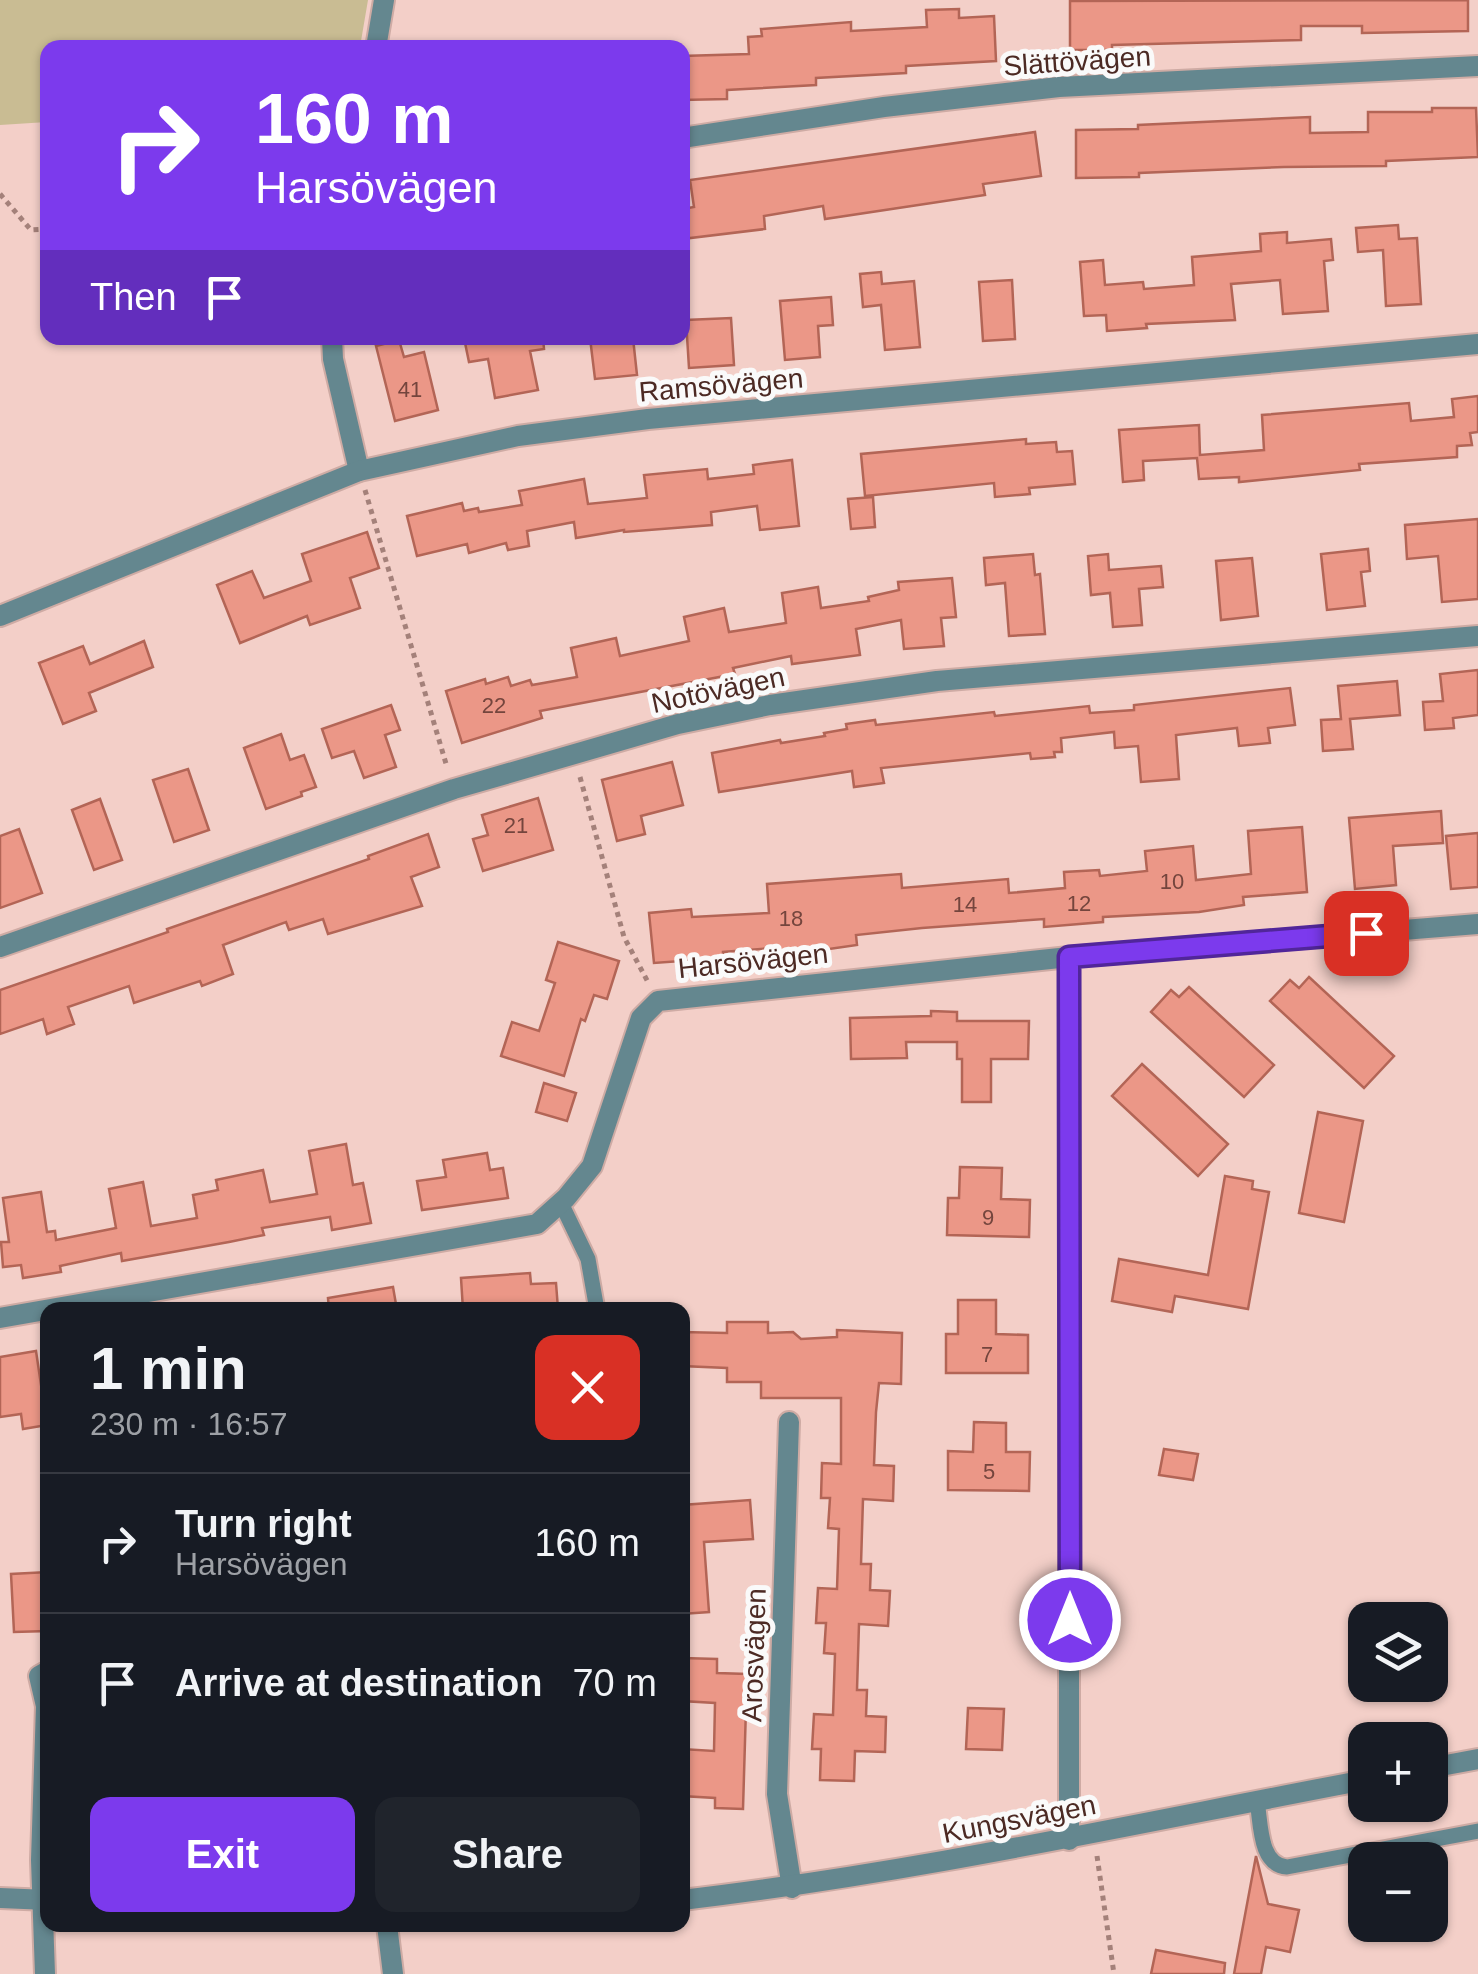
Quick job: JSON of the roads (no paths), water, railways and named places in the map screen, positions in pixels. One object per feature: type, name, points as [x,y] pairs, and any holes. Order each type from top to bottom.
[{"type":"street","points":[[377,40],[384,0]]},
{"type":"street","name":"Slättövägen","points":[[690,137],[884,107],[1059,87],[1478,66]]},
{"type":"street","name":"Ramsövägen","points":[[0,616],[359,471],[518,436],[648,419],[1478,344]]},
{"type":"street","points":[[332,345],[359,471]]},
{"type":"street","name":"Notövägen","points":[[0,946],[454,789],[678,724],[938,681],[1478,636]]},
{"type":"street","name":"Harsövägen","points":[[91,1302],[536,1224],[592,1166],[642,1018],[658,1000],[1069,957],[1478,924]]},
{"type":"street","points":[[1069,957],[1069,1840]]},
{"type":"street","name":"Harsövägen","points":[[0,1318],[40,1311]]},
{"type":"street","name":"Arosvägen","points":[[789,1422],[777,1794],[792,1888]]},
{"type":"street","points":[[1448,1764],[1478,1758]]},
{"type":"street","name":"Kungsvägen","points":[[690,1899],[792,1888],[1069,1840],[1348,1783]]},
{"type":"street","points":[[0,1898],[40,1900]]},
{"type":"street","points":[[46,1932],[46,1974]]},
{"type":"street","points":[[388,1932],[393,1974]]},
{"type":"lane","points":[[560,1203],[588,1259],[596,1302]]},
{"type":"lane","points":[[1257,1800],[1268,1859],[1276,1866],[1288,1867],[1478,1831]]}]
